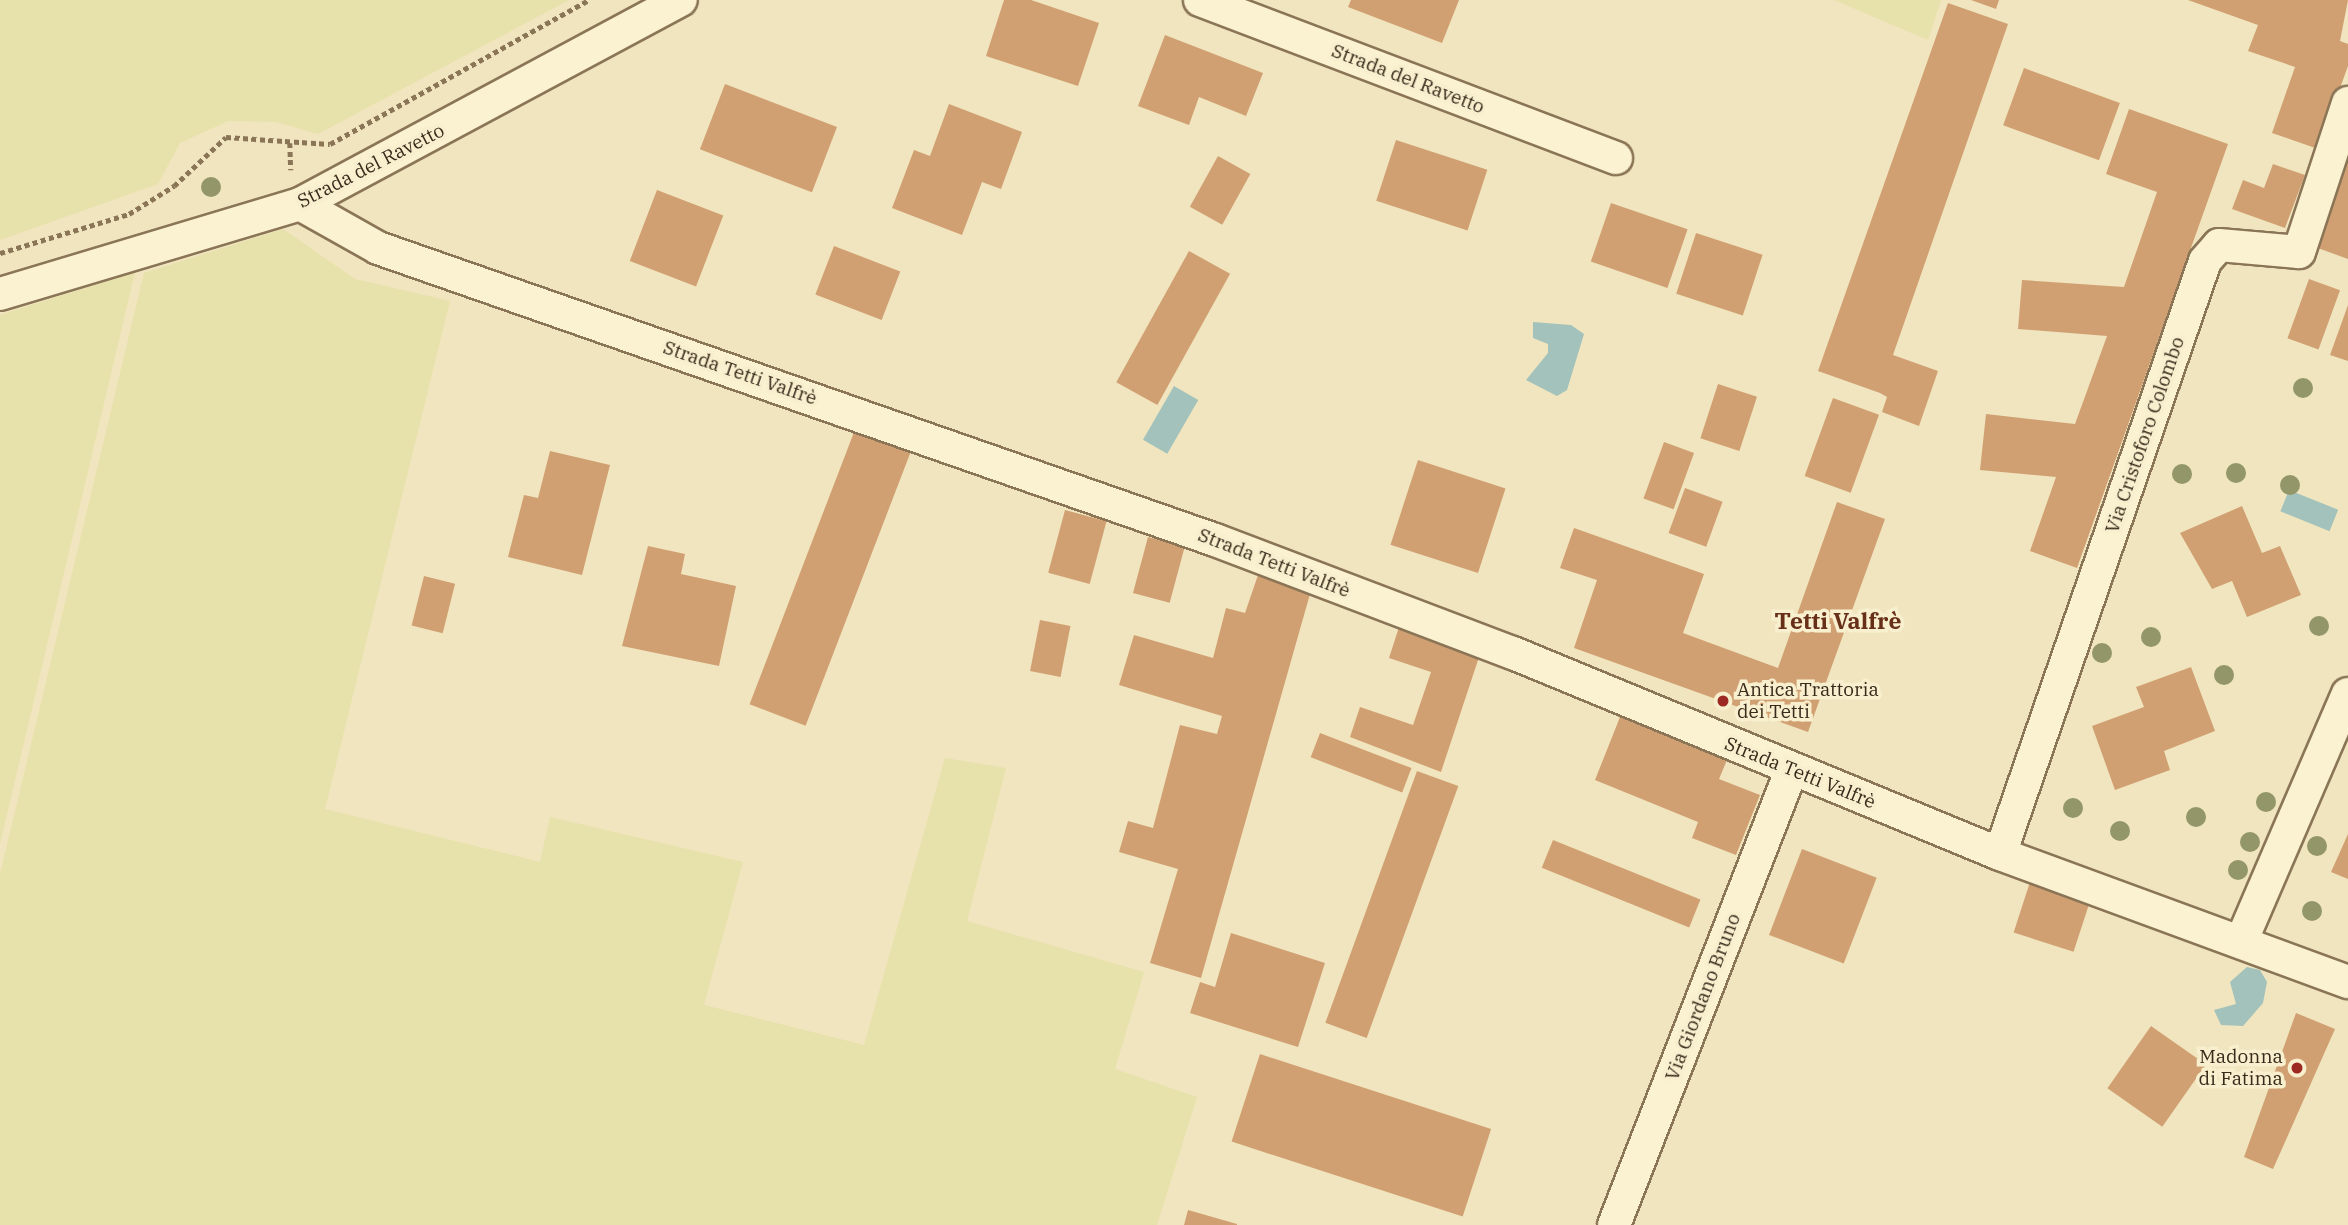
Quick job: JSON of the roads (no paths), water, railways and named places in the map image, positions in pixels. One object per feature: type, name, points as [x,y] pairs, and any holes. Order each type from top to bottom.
[{"type":"street","name":"Strada del Ravetto","points":[[0,294],[300,204],[681,0]]},
{"type":"street","name":"Strada del Ravetto","points":[[1200,0],[1616,158]]},
{"type":"street","name":"Via Cristoforo Colombo","points":[[2000,854],[2205,261],[2219,245],[2299,253],[2348,103]]},
{"type":"street","name":"Strada Tetti Valfrè","points":[[300,204],[379,248],[1215,540],[1513,653],[2000,854],[2348,982]]},
{"type":"street","points":[[2241,942],[2348,694]]},
{"type":"street","name":"Via Giordano Bruno","points":[[1614,1225],[1791,770]]},
{"type":"water","points":[[1533,322],[1571,325],[1584,334],[1567,390],[1557,396],[1526,380],[1548,353],[1548,344],[1533,338]]},
{"type":"water","points":[[1174,386],[1198,400],[1167,454],[1143,440]]},
{"type":"water","points":[[2289,490],[2338,510],[2330,531],[2280,511]]},
{"type":"water","points":[[2247,967],[2260,970],[2267,982],[2263,1003],[2243,1026],[2221,1025],[2214,1010],[2236,1004],[2230,982]]},
{"type":"place","name":"Antica Trattoria dei Tetti","points":[[1723,701]]},
{"type":"place","name":"Madonna di Fatima","points":[[2297,1068]]},
{"type":"district","name":"Tetti Valfrè","points":[[1838,620]]}]
